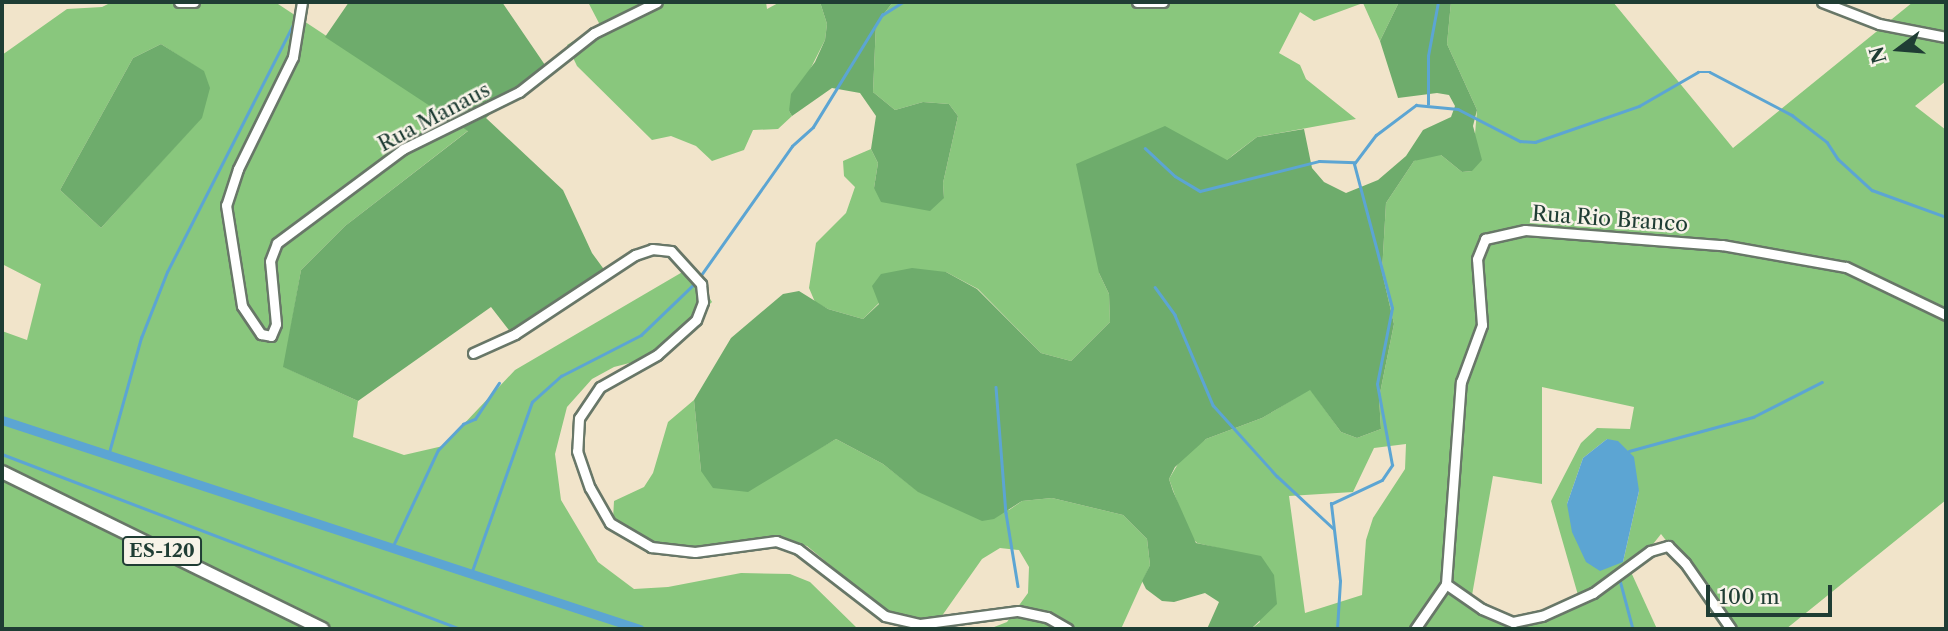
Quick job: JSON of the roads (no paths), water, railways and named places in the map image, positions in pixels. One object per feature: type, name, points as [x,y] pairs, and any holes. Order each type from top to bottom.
[{"type":"main road","name":"ES-120","points":[[2,472],[323,629]]},
{"type":"street","points":[[179,2],[194,2]]},
{"type":"street","name":"Rua Manaus","points":[[302,2],[293,57],[238,169],[226,205],[242,306],[261,334],[271,336],[276,324],[270,261],[277,243],[403,149],[519,92],[594,33],[657,2]]},
{"type":"street","points":[[1137,2],[1163,2]]},
{"type":"street","points":[[1822,2],[1879,24],[1946,37]]},
{"type":"street","name":"Rua Rio Branco","points":[[1446,584],[1461,382],[1482,325],[1477,259],[1485,239],[1493,234],[1525,230],[1709,244],[1846,267],[1946,315]]},
{"type":"street","points":[[474,353],[515,334],[635,255],[652,248],[671,251],[701,284],[704,302],[696,320],[657,355],[600,387],[579,418],[577,451],[590,488],[610,523],[651,547],[695,552],[776,541],[798,549],[885,616],[920,624],[1018,611],[1047,617],[1068,629]]},
{"type":"street","points":[[1415,629],[1446,584],[1467,600],[1513,622],[1542,616],[1593,593],[1650,551],[1668,546],[1685,563],[1731,629]]},
{"type":"water","points":[[1607,439],[1618,441],[1634,457],[1639,491],[1623,562],[1600,571],[1586,562],[1572,532],[1567,504],[1583,458]]},
{"type":"waterway","points":[[699,278],[792,146],[813,127],[882,15],[903,2]]},
{"type":"waterway","points":[[1428,104],[1428,56],[1438,2]]},
{"type":"waterway","points":[[108,456],[141,338],[167,272],[296,19]]},
{"type":"waterway","points":[[1337,629],[1340,581],[1331,504],[1382,480],[1392,465],[1377,384],[1392,308],[1354,164],[1376,135],[1416,105],[1458,109],[1520,141],[1535,142],[1639,106],[1698,72],[1710,72],[1792,115],[1827,142],[1838,159],[1872,190],[1946,217]]},
{"type":"waterway","points":[[1145,148],[1175,176],[1200,191],[1319,161],[1355,162]]},
{"type":"waterway","points":[[471,574],[532,402],[561,376],[641,335],[695,283]]},
{"type":"waterway","points":[[1155,287],[1175,315],[1213,405],[1277,476],[1333,528]]},
{"type":"waterway","points":[[1629,451],[1753,417],[1822,382]]},
{"type":"waterway","points":[[392,548],[438,450],[463,424],[475,419],[499,383]]},
{"type":"waterway","points":[[996,387],[1006,513],[1018,586]]},
{"type":"waterway","points":[[2,420],[640,629]]},
{"type":"waterway","points":[[2,454],[460,629]]},
{"type":"waterway","points":[[1620,580],[1633,629]]}]
